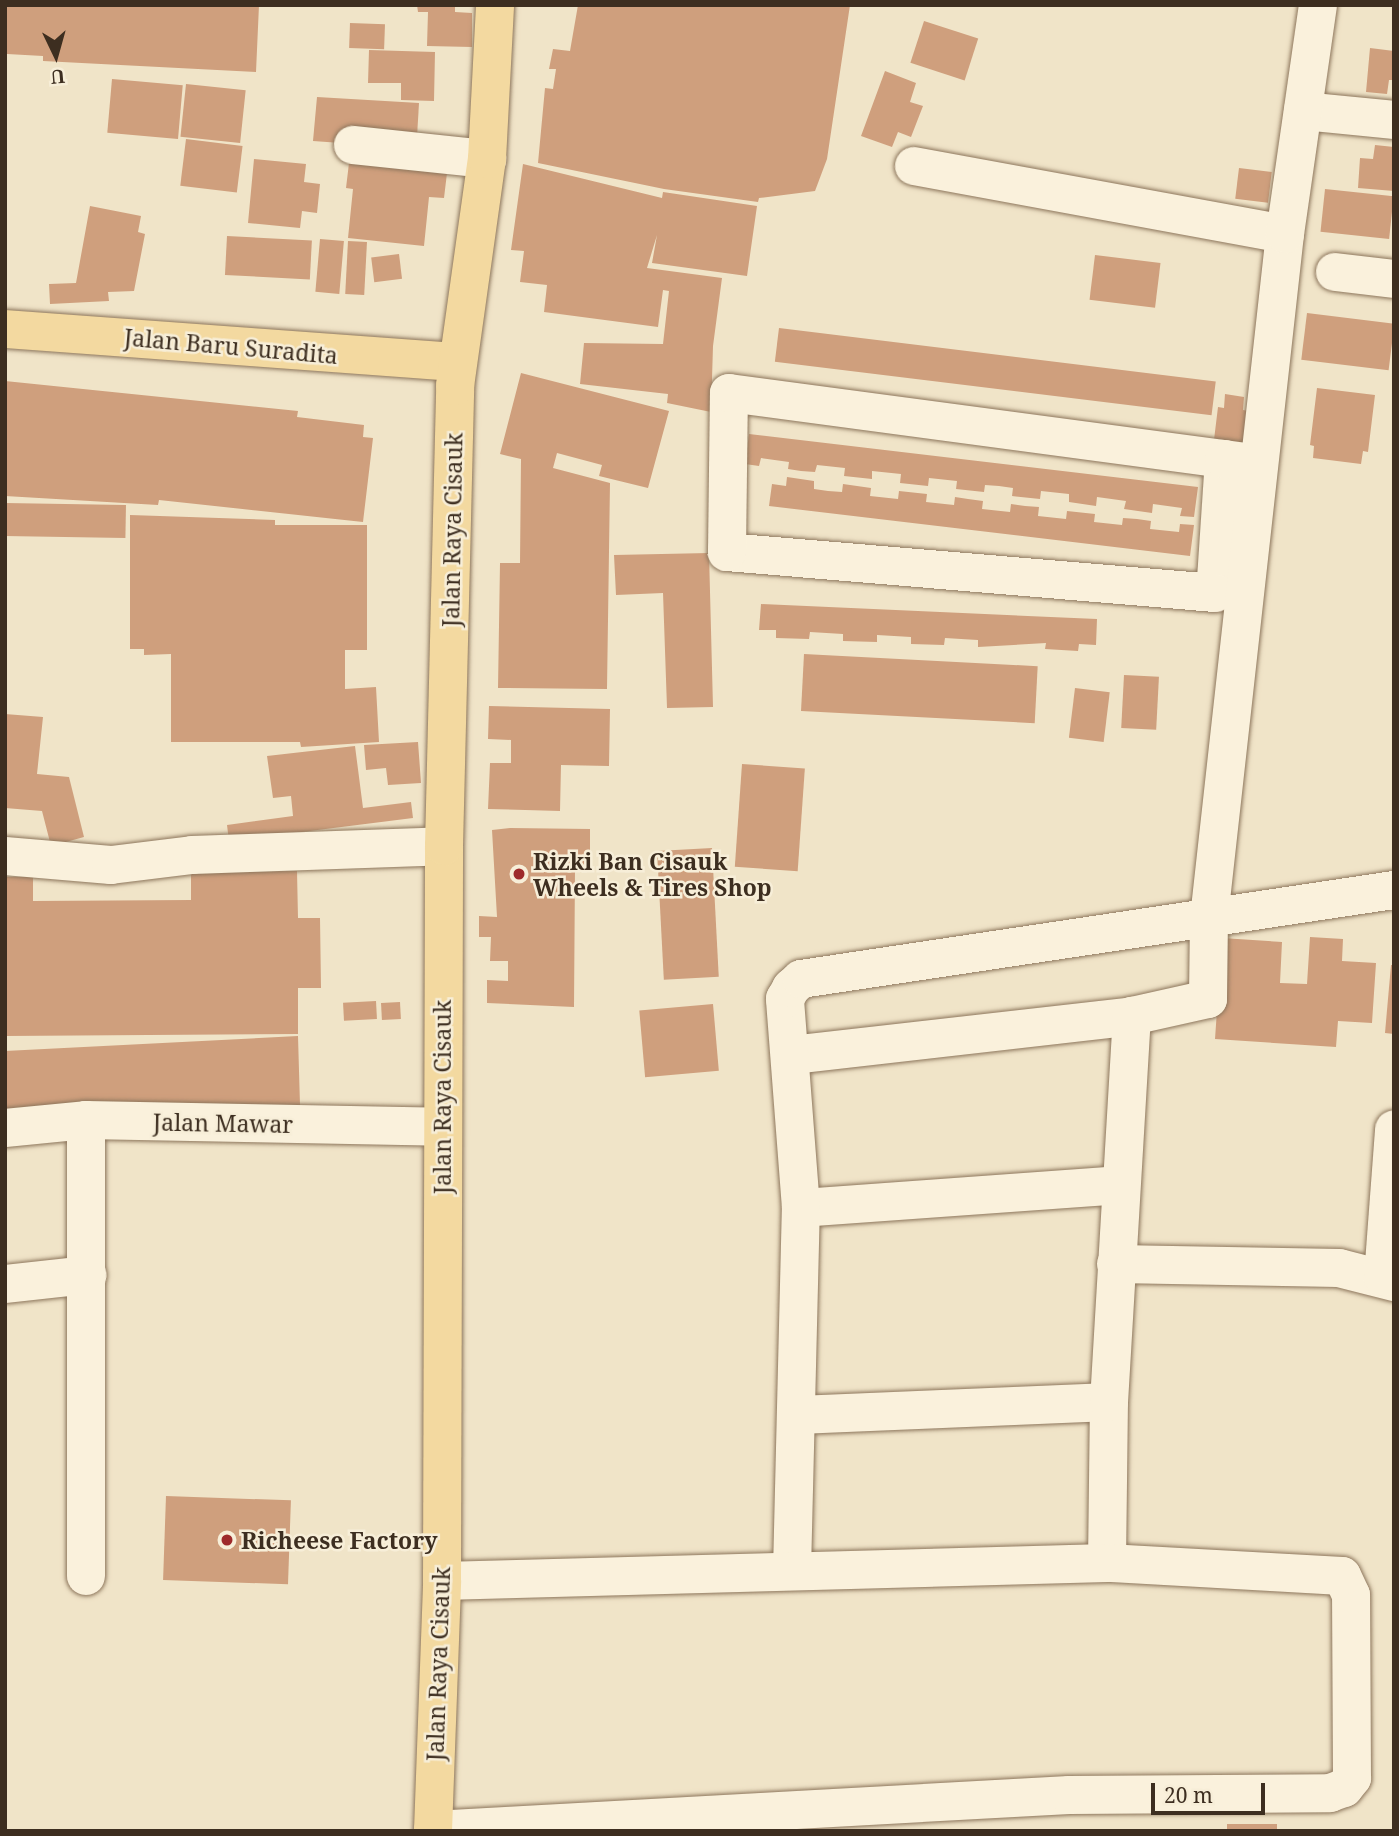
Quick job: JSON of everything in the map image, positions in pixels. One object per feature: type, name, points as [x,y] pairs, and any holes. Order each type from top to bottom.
[{"type":"main road","name":"Jalan Raya Cisauk","points":[[433,1830],[442,1581],[444,846],[457,362],[487,159],[495,5]]},
{"type":"main road","name":"Jalan Baru Suradita","points":[[5,329],[457,362]]},
{"type":"street","points":[[1242,462],[729,393],[727,552],[1215,593],[1242,462],[1285,234],[1318,5]]},
{"type":"street","points":[[1303,111],[1394,120]]},
{"type":"street","points":[[353,145],[487,159]]},
{"type":"street","points":[[914,166],[1285,234]]},
{"type":"street","points":[[1335,272],[1394,279]]},
{"type":"street","points":[[792,1055],[1132,1016],[1208,999],[1209,918],[1242,462]]},
{"type":"street","points":[[5,856],[111,865],[192,855],[444,846]]},
{"type":"street","points":[[792,1571],[799,1415],[801,1208],[792,1055],[785,999],[801,979],[1394,890]]},
{"type":"street","points":[[1107,1563],[1109,1402],[1132,1016]]},
{"type":"street","points":[[86,1120],[86,1576]]},
{"type":"street","name":"Jalan Mawar","points":[[5,1128],[86,1120],[442,1127]]},
{"type":"street","points":[[1116,1264],[1339,1268],[1388,1280],[1394,1129]]},
{"type":"street","points":[[801,1208],[1120,1185]]},
{"type":"street","points":[[5,1284],[88,1275]]},
{"type":"street","points":[[799,1415],[1109,1402]]},
{"type":"street","points":[[433,1830],[1069,1795],[1330,1793],[1344,1788],[1352,1778],[1351,1595],[1342,1576],[1107,1563],[442,1581]]},
{"type":"building","points":[[5,5],[259,5],[256,72],[43,61],[43,56],[7,54]]},
{"type":"building","points":[[417,5],[455,5],[455,12],[472,13],[472,47],[427,46],[428,12],[418,12]]},
{"type":"building","points":[[578,5],[850,5],[827,159],[815,191],[759,198],[758,202],[664,189],[538,163],[545,88],[553,89],[556,69],[549,69],[553,49],[570,51]]},
{"type":"building","points":[[924,21],[978,39],[965,80],[910,63]]},
{"type":"building","points":[[350,23],[385,24],[384,49],[349,48]]},
{"type":"building","points":[[1370,48],[1394,51],[1394,80],[1389,80],[1387,94],[1366,92]]},
{"type":"building","points":[[369,50],[435,52],[434,101],[401,100],[401,83],[368,83]]},
{"type":"building","points":[[885,71],[916,83],[910,102],[923,106],[911,137],[898,132],[892,147],[861,136]]},
{"type":"building","points":[[112,79],[183,85],[178,139],[107,133]]},
{"type":"building","points":[[186,84],[246,90],[240,143],[180,137]]},
{"type":"building","points":[[317,97],[419,103],[417,137],[369,145],[313,141]]},
{"type":"building","points":[[186,139],[243,146],[237,193],[180,186]]},
{"type":"building","points":[[1375,145],[1394,147],[1394,191],[1358,188],[1360,158],[1373,159]]},
{"type":"building","points":[[254,159],[306,164],[304,182],[320,184],[317,213],[302,211],[300,228],[248,223]]},
{"type":"building","points":[[349,163],[447,173],[444,198],[429,197],[424,246],[348,238],[353,189],[346,188]]},
{"type":"building","points":[[523,164],[662,198],[663,192],[757,206],[747,276],[652,263],[657,235],[647,268],[722,278],[713,346],[711,412],[667,403],[668,394],[580,384],[584,343],[663,344],[669,291],[663,290],[658,327],[544,312],[547,285],[520,282],[524,251],[511,250]]},
{"type":"building","points":[[1239,168],[1272,172],[1268,203],[1235,199]]},
{"type":"building","points":[[1325,189],[1394,196],[1389,239],[1321,232]]},
{"type":"building","points":[[90,206],[141,216],[138,232],[145,234],[134,291],[108,292],[109,301],[50,304],[49,284],[76,283]]},
{"type":"building","points":[[227,236],[312,240],[310,279],[225,275]]},
{"type":"building","points":[[320,239],[344,241],[339,294],[315,292]]},
{"type":"building","points":[[348,241],[367,242],[364,295],[345,294]]},
{"type":"building","points":[[399,254],[402,279],[374,282],[371,257]]},
{"type":"building","points":[[1095,255],[1161,263],[1155,308],[1090,300]]},
{"type":"building","points":[[1307,313],[1394,324],[1389,370],[1301,360]]},
{"type":"building","points":[[779,328],[1216,382],[1212,415],[775,362]]},
{"type":"building","points":[[521,373],[669,411],[648,488],[599,476],[602,465],[557,453],[553,468],[610,483],[607,689],[498,688],[500,563],[520,563],[521,459],[500,454]]},
{"type":"building","points":[[5,381],[298,411],[297,417],[364,425],[363,437],[373,438],[363,522],[159,500],[158,505],[5,496]]},
{"type":"building","points":[[1317,388],[1375,395],[1368,452],[1363,451],[1361,464],[1313,458],[1314,446],[1310,445]]},
{"type":"building","points":[[1225,394],[1244,397],[1243,410],[1248,411],[1243,452],[1213,448],[1218,407],[1224,408]]},
{"type":"building","points":[[749,434],[1198,487],[1194,517],[1180,516],[1182,508],[1153,504],[1152,513],[1124,509],[1126,501],[1097,497],[1096,506],[1069,502],[1069,494],[1041,491],[1040,499],[1012,496],[1013,488],[999,486],[985,485],[984,492],[956,489],[957,481],[929,478],[928,486],[900,483],[901,474],[872,471],[872,479],[844,476],[845,468],[817,465],[815,472],[801,471],[788,469],[789,462],[761,458],[759,466],[745,464]]},
{"type":"building","points":[[787,477],[814,481],[814,489],[828,491],[842,492],[843,484],[871,488],[870,496],[898,499],[899,491],[927,494],[926,502],[954,505],[955,497],[983,501],[982,509],[1010,512],[1011,504],[1039,507],[1038,516],[1066,519],[1067,511],[1095,514],[1094,522],[1122,525],[1123,518],[1137,519],[1151,521],[1150,529],[1179,532],[1180,524],[1194,525],[1190,556],[769,506],[772,484],[786,486]]},
{"type":"building","points":[[5,503],[126,505],[125,538],[5,536]]},
{"type":"building","points":[[130,515],[275,520],[275,525],[367,525],[367,650],[345,650],[345,689],[376,687],[379,742],[301,747],[300,742],[171,742],[171,654],[144,655],[144,649],[130,649]]},
{"type":"building","points":[[709,553],[713,707],[667,708],[663,593],[616,595],[614,555]]},
{"type":"building","points":[[761,604],[1097,619],[1096,645],[1079,644],[1078,651],[1045,649],[1046,643],[978,647],[978,640],[945,638],[944,645],[911,644],[911,637],[877,635],[877,642],[843,641],[843,634],[810,632],[809,639],[776,638],[776,630],[759,630]]},
{"type":"building","points":[[804,654],[1038,666],[1035,723],[801,711]]},
{"type":"building","points":[[1124,675],[1159,677],[1156,730],[1121,728]]},
{"type":"building","points":[[1075,688],[1110,692],[1104,742],[1069,738]]},
{"type":"building","points":[[489,706],[610,709],[609,766],[561,765],[560,811],[488,809],[490,763],[511,763],[511,740],[488,739]]},
{"type":"building","points":[[5,714],[43,717],[37,774],[69,777],[84,837],[51,846],[42,811],[5,808]]},
{"type":"building","points":[[418,742],[421,783],[388,785],[386,768],[366,770],[364,745]]},
{"type":"building","points":[[355,746],[363,808],[411,802],[413,818],[229,841],[227,825],[293,816],[291,796],[273,798],[267,756]]},
{"type":"building","points":[[742,764],[805,768],[798,871],[735,867]]},
{"type":"building","points":[[590,829],[590,870],[575,869],[574,1007],[487,1003],[487,980],[508,981],[508,961],[490,961],[491,937],[479,937],[479,916],[497,917],[492,830]]},
{"type":"building","points":[[712,848],[719,977],[664,980],[657,851]]},
{"type":"building","points":[[297,871],[298,918],[320,918],[321,988],[298,988],[298,1034],[5,1036],[5,877],[33,877],[33,901],[191,900],[191,872]]},
{"type":"building","points":[[1310,937],[1343,939],[1342,961],[1376,963],[1372,1023],[1338,1021],[1336,1047],[1215,1039],[1222,938],[1282,942],[1280,983],[1307,984]]},
{"type":"building","points":[[1391,965],[1394,965],[1394,1034],[1385,1033]]},
{"type":"building","points":[[376,1001],[377,1019],[344,1021],[343,1003]]},
{"type":"building","points":[[400,1002],[401,1019],[382,1020],[381,1003]]},
{"type":"building","points":[[713,1004],[719,1071],[645,1077],[639,1010]]},
{"type":"building","points":[[298,1036],[300,1105],[108,1111],[5,1123],[5,1051]]},
{"type":"building","name":"Richeese Factory","points":[[166,1496],[291,1500],[288,1584],[163,1580]]},
{"type":"building","points":[[1227,1824],[1277,1824],[1277,1831],[1227,1831]]},
{"type":"place","name":"Rizki Ban Cisauk Wheels & Tires Shop","points":[[519,874]]},
{"type":"place","name":"Richeese Factory","points":[[227,1540]]}]
